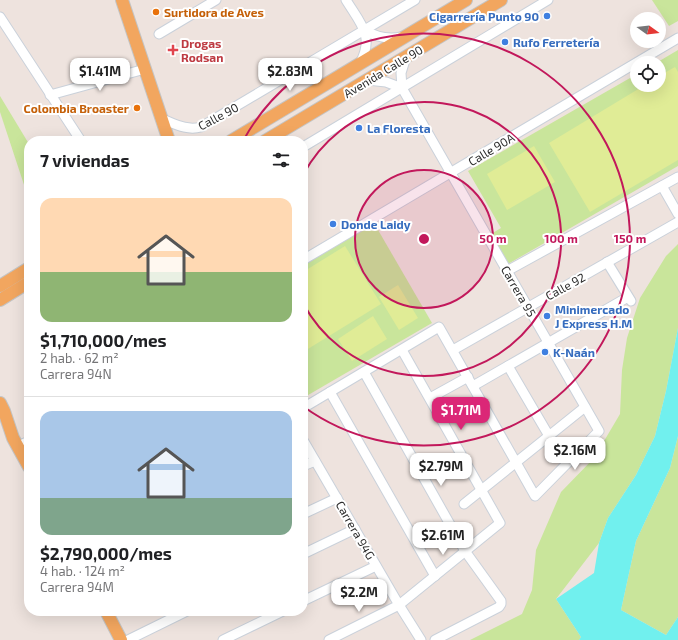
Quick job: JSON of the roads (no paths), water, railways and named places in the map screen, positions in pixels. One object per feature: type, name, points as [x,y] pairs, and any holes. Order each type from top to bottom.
[{"type":"main road","points":[[122,0],[167,136]]},
{"type":"main road","name":"Avenida Calle 90","points":[[239,136],[466,0]]},
{"type":"main road","name":"Avenida Calle 90","points":[[273,136],[501,0]]},
{"type":"main road","points":[[0,286],[24,271]]},
{"type":"main road","points":[[0,300],[24,285]]},
{"type":"main road","points":[[0,403],[24,453]]},
{"type":"main road","points":[[0,422],[20,442]]},
{"type":"main road","points":[[109,616],[121,640]]},
{"type":"street","points":[[159,34],[216,0]]},
{"type":"street","points":[[346,0],[364,30],[367,39],[367,48],[360,63]]},
{"type":"street","name":"Calle 90","points":[[162,120],[186,128],[195,129],[201,127],[415,0]]},
{"type":"street","points":[[308,144],[548,0]]},
{"type":"street","points":[[0,17],[3,27],[78,136]]},
{"type":"street","points":[[364,30],[379,38],[394,39],[404,37]]},
{"type":"street","name":"Calle 90A","points":[[308,257],[678,38]]},
{"type":"street","points":[[402,88],[401,73],[406,57]]},
{"type":"street","points":[[50,95],[145,69]]},
{"type":"street","points":[[367,80],[386,82],[402,88]]},
{"type":"street","name":"Carrera 95","points":[[402,88],[599,431],[535,496],[516,463]]},
{"type":"street","points":[[507,271],[678,177]]},
{"type":"street","points":[[662,186],[678,214]]},
{"type":"street","name":"Calle 92","points":[[453,350],[678,222]]},
{"type":"street","points":[[473,386],[548,342],[630,299],[607,262]]},
{"type":"street","points":[[308,405],[439,327],[516,463]]},
{"type":"street","points":[[329,640],[399,605],[500,523],[402,350]]},
{"type":"street","points":[[508,366],[549,436]]},
{"type":"street","points":[[364,372],[465,551],[501,604],[435,640]]},
{"type":"street","points":[[430,398],[468,377]]},
{"type":"street","points":[[330,392],[435,576]]},
{"type":"street","points":[[464,504],[585,407]]},
{"type":"street","name":"Carrera 94G","points":[[308,449],[421,640]]},
{"type":"street","points":[[308,464],[315,461]]},
{"type":"street","points":[[308,512],[337,498]]},
{"type":"street","points":[[308,552],[355,529]]},
{"type":"street","points":[[308,599],[376,566]]},
{"type":"street","points":[[128,640],[177,616]]},
{"type":"street","points":[[223,640],[273,616]]},
{"type":"water","points":[[678,328],[678,436],[670,468],[636,541],[621,610],[666,635],[678,617],[678,640],[579,640],[581,637],[556,599],[594,573],[599,543],[608,518],[636,475],[655,436],[666,391]]},
{"type":"place","name":"Surtidora de Aves","points":[[156,12]]},
{"type":"place","name":"Cigarrería Punto 90","points":[[547,16]]},
{"type":"place","name":"Rufo Ferretería","points":[[505,42]]},
{"type":"place","name":"Drogas Rodsan","points":[[173,50]]},
{"type":"place","name":"Colombia Broaster","points":[[137,108]]},
{"type":"place","name":"La Floresta","points":[[359,128]]},
{"type":"place","name":"Donde Laidy","points":[[333,224]]},
{"type":"place","name":"Minimercado J Express H.M","points":[[547,316]]},
{"type":"place","name":"K-Naán","points":[[545,352]]}]
